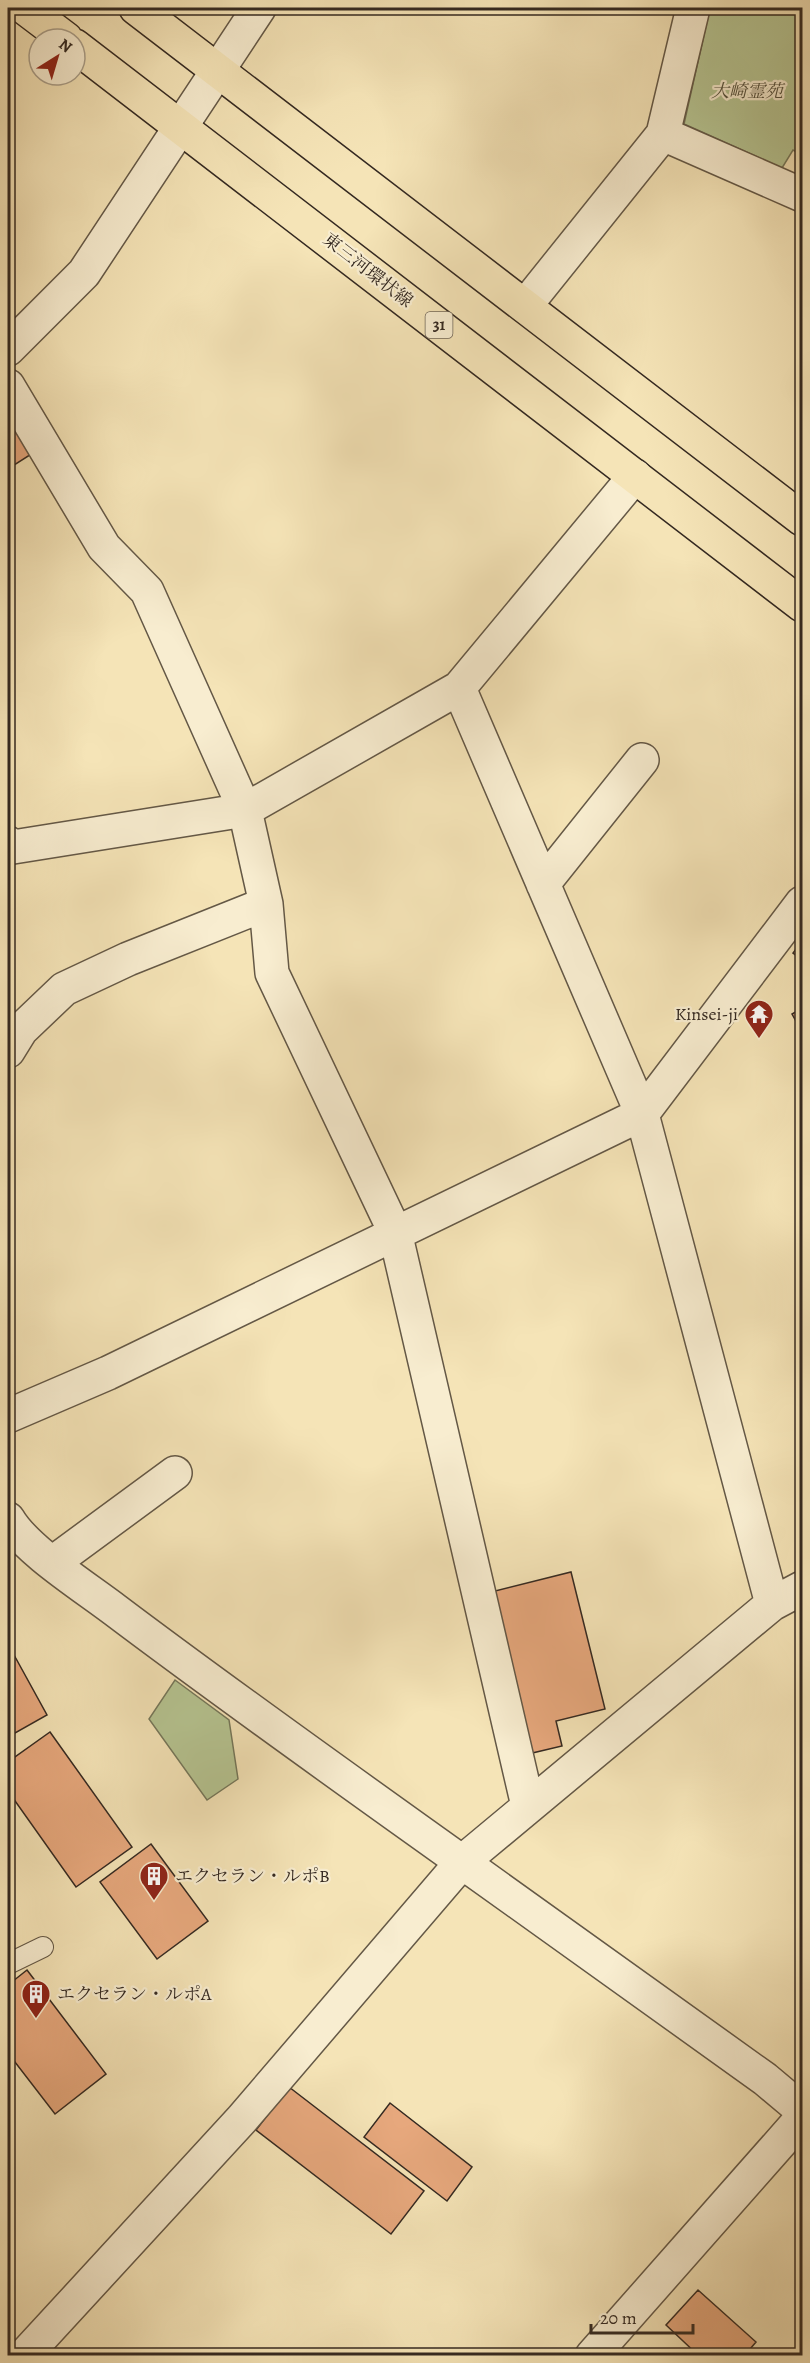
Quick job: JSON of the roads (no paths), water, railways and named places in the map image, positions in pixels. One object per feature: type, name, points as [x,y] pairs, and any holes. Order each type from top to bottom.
[{"type":"main road","points":[[25,8],[50,27]]},
{"type":"main road","points":[[136,8],[802,519]]},
{"type":"main road","name":"東三河環状線","points":[[87,55],[802,605]]},
{"type":"street","points":[[8,349],[84,273],[259,8]]},
{"type":"street","points":[[525,306],[663,134],[693,8]]},
{"type":"street","points":[[663,134],[802,195]]},
{"type":"street","points":[[8,386],[104,547],[147,591],[245,810],[266,904],[272,973],[395,1232],[528,1806]]},
{"type":"street","points":[[8,843],[13,848],[245,810],[459,688],[634,476]]},
{"type":"street","points":[[459,688],[642,1114],[772,1604]]},
{"type":"street","points":[[543,884],[642,760]]},
{"type":"street","points":[[8,1416],[108,1373],[642,1114],[802,903]]},
{"type":"street","points":[[8,1051],[21,1030],[64,989],[128,959],[266,904]]},
{"type":"street","points":[[54,1562],[175,1473]]},
{"type":"street","points":[[8,1519],[13,1528],[54,1562],[199,1674],[765,2079],[802,2110]]},
{"type":"street","points":[[24,2355],[242,2119],[462,1862],[772,1604],[802,1588]]},
{"type":"street","points":[[592,2355],[802,2118]]},
{"type":"lane","points":[[8,1964],[43,1947]]},
{"type":"place","name":"Kinsei-ji","points":[[759,1040]]},
{"type":"place","name":"エクセラン・ルポB","points":[[154,1902]]},
{"type":"place","name":"エクセラン・ルポA","points":[[36,2020]]},
{"type":"park label","name":"大崎霊苑","points":[[747,91]]}]
